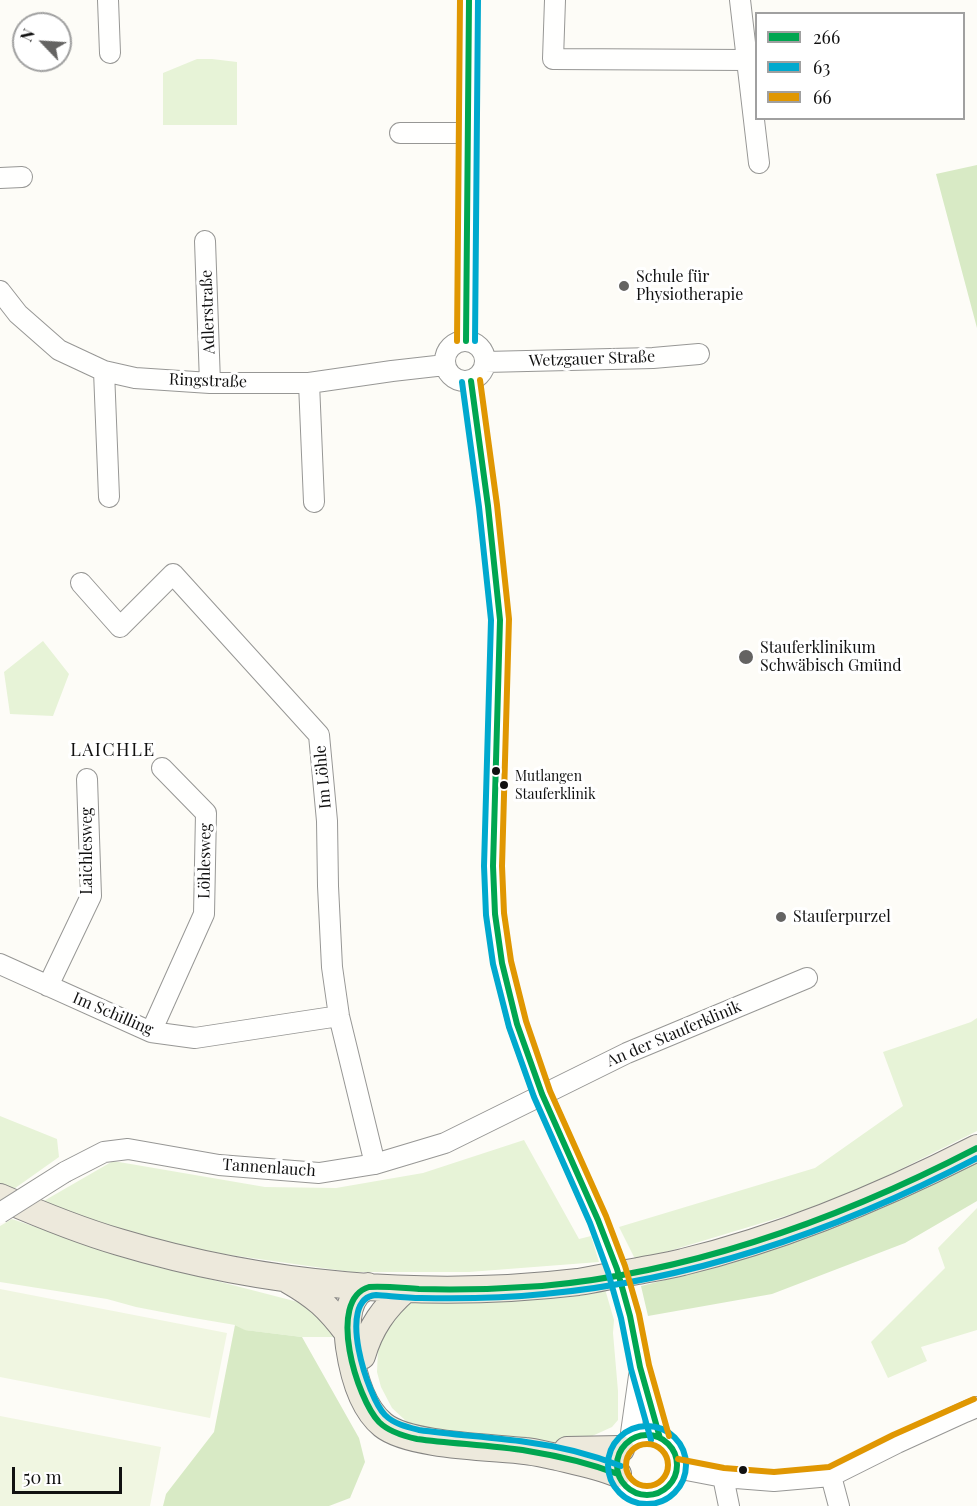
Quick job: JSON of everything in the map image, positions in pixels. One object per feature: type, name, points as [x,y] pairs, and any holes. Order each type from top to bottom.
[{"type":"main road","points":[[0,1197],[120,1242],[215,1266],[285,1278],[368,1286],[464,1289],[580,1282],[682,1262],[751,1243],[824,1218],[894,1189],[977,1149]]},
{"type":"main road","points":[[285,1278],[309,1292],[330,1310],[347,1332]]},
{"type":"main road","points":[[368,1286],[357,1294],[348,1317],[347,1332],[353,1370],[368,1407],[382,1424],[391,1430],[420,1439],[528,1451],[591,1465],[623,1454]]},
{"type":"main road","points":[[362,1393],[362,1356],[368,1286]]},
{"type":"main road","points":[[362,1356],[374,1325],[388,1305],[406,1288]]},
{"type":"street","points":[[108,0],[110,53]]},
{"type":"street","points":[[466,341],[469,0]]},
{"type":"street","points":[[555,0],[553,58],[746,60]]},
{"type":"street","points":[[740,0],[759,163]]},
{"type":"street","points":[[400,133],[468,133]]},
{"type":"street","points":[[0,178],[22,177]]},
{"type":"street","name":"Adlerstraße","points":[[205,242],[210,383]]},
{"type":"street","name":"Ringstraße","points":[[0,291],[18,314],[59,350],[104,371],[135,378],[210,383],[309,383],[445,365]]},
{"type":"street","points":[[459,342],[472,342],[477,345],[484,356],[485,363],[481,374],[471,381],[458,380],[452,377],[445,365],[446,353],[449,348],[459,342]]},
{"type":"street","name":"Wetzgauer Straße","points":[[485,363],[653,358],[699,354]]},
{"type":"street","points":[[104,371],[109,497]]},
{"type":"street","points":[[471,381],[488,506],[500,620],[493,866],[495,914],[502,963],[517,1024],[542,1094],[598,1220],[617,1269],[630,1316],[640,1367],[660,1438]]},
{"type":"street","points":[[309,383],[314,502]]},
{"type":"street","name":"Im Löhle","points":[[81,583],[120,627],[173,574],[319,735],[327,821],[332,967],[339,1016],[375,1164]]},
{"type":"street","name":"Löhlesweg","points":[[152,1032],[204,914],[206,813],[162,768]]},
{"type":"street","name":"Laichlesweg","points":[[48,986],[91,896],[87,779]]},
{"type":"street","name":"Im Schilling","points":[[0,964],[152,1032],[195,1038],[339,1016]]},
{"type":"street","name":"An der Stauferklinik","points":[[542,1094],[627,1053],[807,978]]},
{"type":"street","name":"Tannenlauch","points":[[0,1213],[65,1172],[104,1152],[128,1149],[219,1165],[319,1173],[375,1164],[445,1143],[542,1094]]},
{"type":"street","points":[[623,1454],[640,1436],[650,1435],[660,1438],[673,1450],[676,1459],[674,1477],[662,1490],[645,1500],[627,1488],[622,1481],[623,1454],[640,1367]]},
{"type":"street","points":[[676,1468],[723,1477],[774,1481],[831,1476],[977,1407]]},
{"type":"street","points":[[831,1476],[839,1506]]},
{"type":"street","points":[[723,1477],[729,1506]]},
{"type":"green space","points":[[197,59],[237,62],[237,125],[163,125],[163,73]]},
{"type":"green space","points":[[977,165],[977,328],[936,174]]},
{"type":"green space","points":[[43,641],[69,674],[53,716],[10,714],[4,672]]},
{"type":"green space","points":[[977,1018],[977,1131],[871,1184],[805,1210],[636,1261],[619,1227],[815,1168],[903,1106],[883,1052]]},
{"type":"green space","points":[[0,1116],[57,1139],[59,1157],[11,1191],[0,1186]]},
{"type":"green space","points":[[524,1140],[579,1239],[591,1236],[599,1262],[469,1272],[351,1272],[202,1251],[125,1232],[42,1202],[113,1161],[265,1187],[336,1188],[423,1173]]},
{"type":"green space","points":[[977,1160],[977,1201],[905,1243],[772,1294],[648,1316],[641,1286],[729,1264],[810,1236],[880,1209]]},
{"type":"green space","points":[[977,1208],[977,1330],[921,1347],[927,1361],[888,1378],[871,1342],[945,1268],[938,1248]]},
{"type":"green space","points":[[12,1219],[128,1258],[298,1302],[317,1312],[340,1337],[302,1337],[244,1330],[235,1325],[136,1307],[107,1299],[0,1282],[0,1226]]},
{"type":"green space","points":[[0,1289],[227,1333],[210,1418],[0,1377]]},
{"type":"green space","points":[[605,1289],[614,1320],[618,1420],[612,1427],[590,1437],[587,1445],[450,1433],[423,1428],[406,1421],[392,1408],[381,1387],[377,1372],[381,1331],[399,1307],[415,1302],[482,1301]]},
{"type":"green space","points":[[235,1325],[245,1330],[302,1337],[359,1438],[365,1462],[350,1498],[329,1506],[163,1506],[166,1494],[214,1432]]},
{"type":"green space","points":[[0,1416],[161,1447],[150,1506],[0,1506]]},
{"type":"transit line","name":"66","points":[[457,341],[460,0]]},
{"type":"transit line","name":"266","points":[[466,341],[469,0]]},
{"type":"transit line","name":"63","points":[[475,341],[478,0]]},
{"type":"transit line","name":"66","points":[[480,380],[497,505],[509,619],[502,866],[504,913],[511,961],[526,1021],[550,1091],[606,1216],[625,1266],[669,1436]]},
{"type":"transit line","name":"266","points":[[471,381],[488,506],[500,620],[493,866],[495,914],[502,963],[517,1024],[542,1094],[598,1220],[617,1269],[630,1316],[640,1367],[660,1438]]},
{"type":"transit line","name":"63","points":[[462,382],[491,620],[484,866],[486,915],[493,964],[509,1027],[534,1097],[590,1223],[608,1272],[651,1440]]},
{"type":"transit line","name":"266","points":[[618,1474],[551,1455],[417,1439],[387,1428],[370,1410],[355,1373],[347,1329],[349,1310],[356,1296],[369,1287],[480,1289],[542,1286],[599,1279],[711,1255],[820,1219],[874,1197],[977,1148]]},
{"type":"transit line","name":"63","points":[[621,1466],[586,1454],[550,1446],[419,1430],[392,1421],[378,1405],[371,1390],[359,1350],[356,1330],[358,1313],[364,1300],[376,1295],[410,1298],[529,1295],[601,1287],[657,1277],[767,1247],[821,1228],[874,1207],[977,1158]]},
{"type":"transit line","name":"66","points":[[678,1459],[724,1468],[774,1472],[829,1467],[974,1399]]},
{"type":"transit line","name":"63","points":[[647,1426],[662,1429],[674,1438],[683,1450],[686,1465],[683,1480],[674,1492],[662,1501],[647,1504],[632,1501],[620,1492],[611,1480],[608,1465],[611,1450],[620,1438],[632,1429],[647,1426]]},
{"type":"transit line","name":"266","points":[[647,1435],[668,1444],[677,1465],[668,1486],[647,1495],[626,1486],[617,1465],[626,1444],[647,1435]]},
{"type":"transit line","name":"66","points":[[647,1444],[662,1450],[668,1465],[662,1480],[647,1486],[632,1480],[626,1465],[632,1450],[647,1444]]},
{"type":"place","name":"Schule für Physiotherapie","points":[[624,286]]},
{"type":"place","name":"Stauferklinikum Schwäbisch Gmünd","points":[[746,657]]},
{"type":"place","name":"Mutlangen Stauferklinik","points":[[504,785]]},
{"type":"place","name":"Stauferpurzel","points":[[781,917]]},
{"type":"district","name":"LAICHLE","points":[[113,750]]}]
